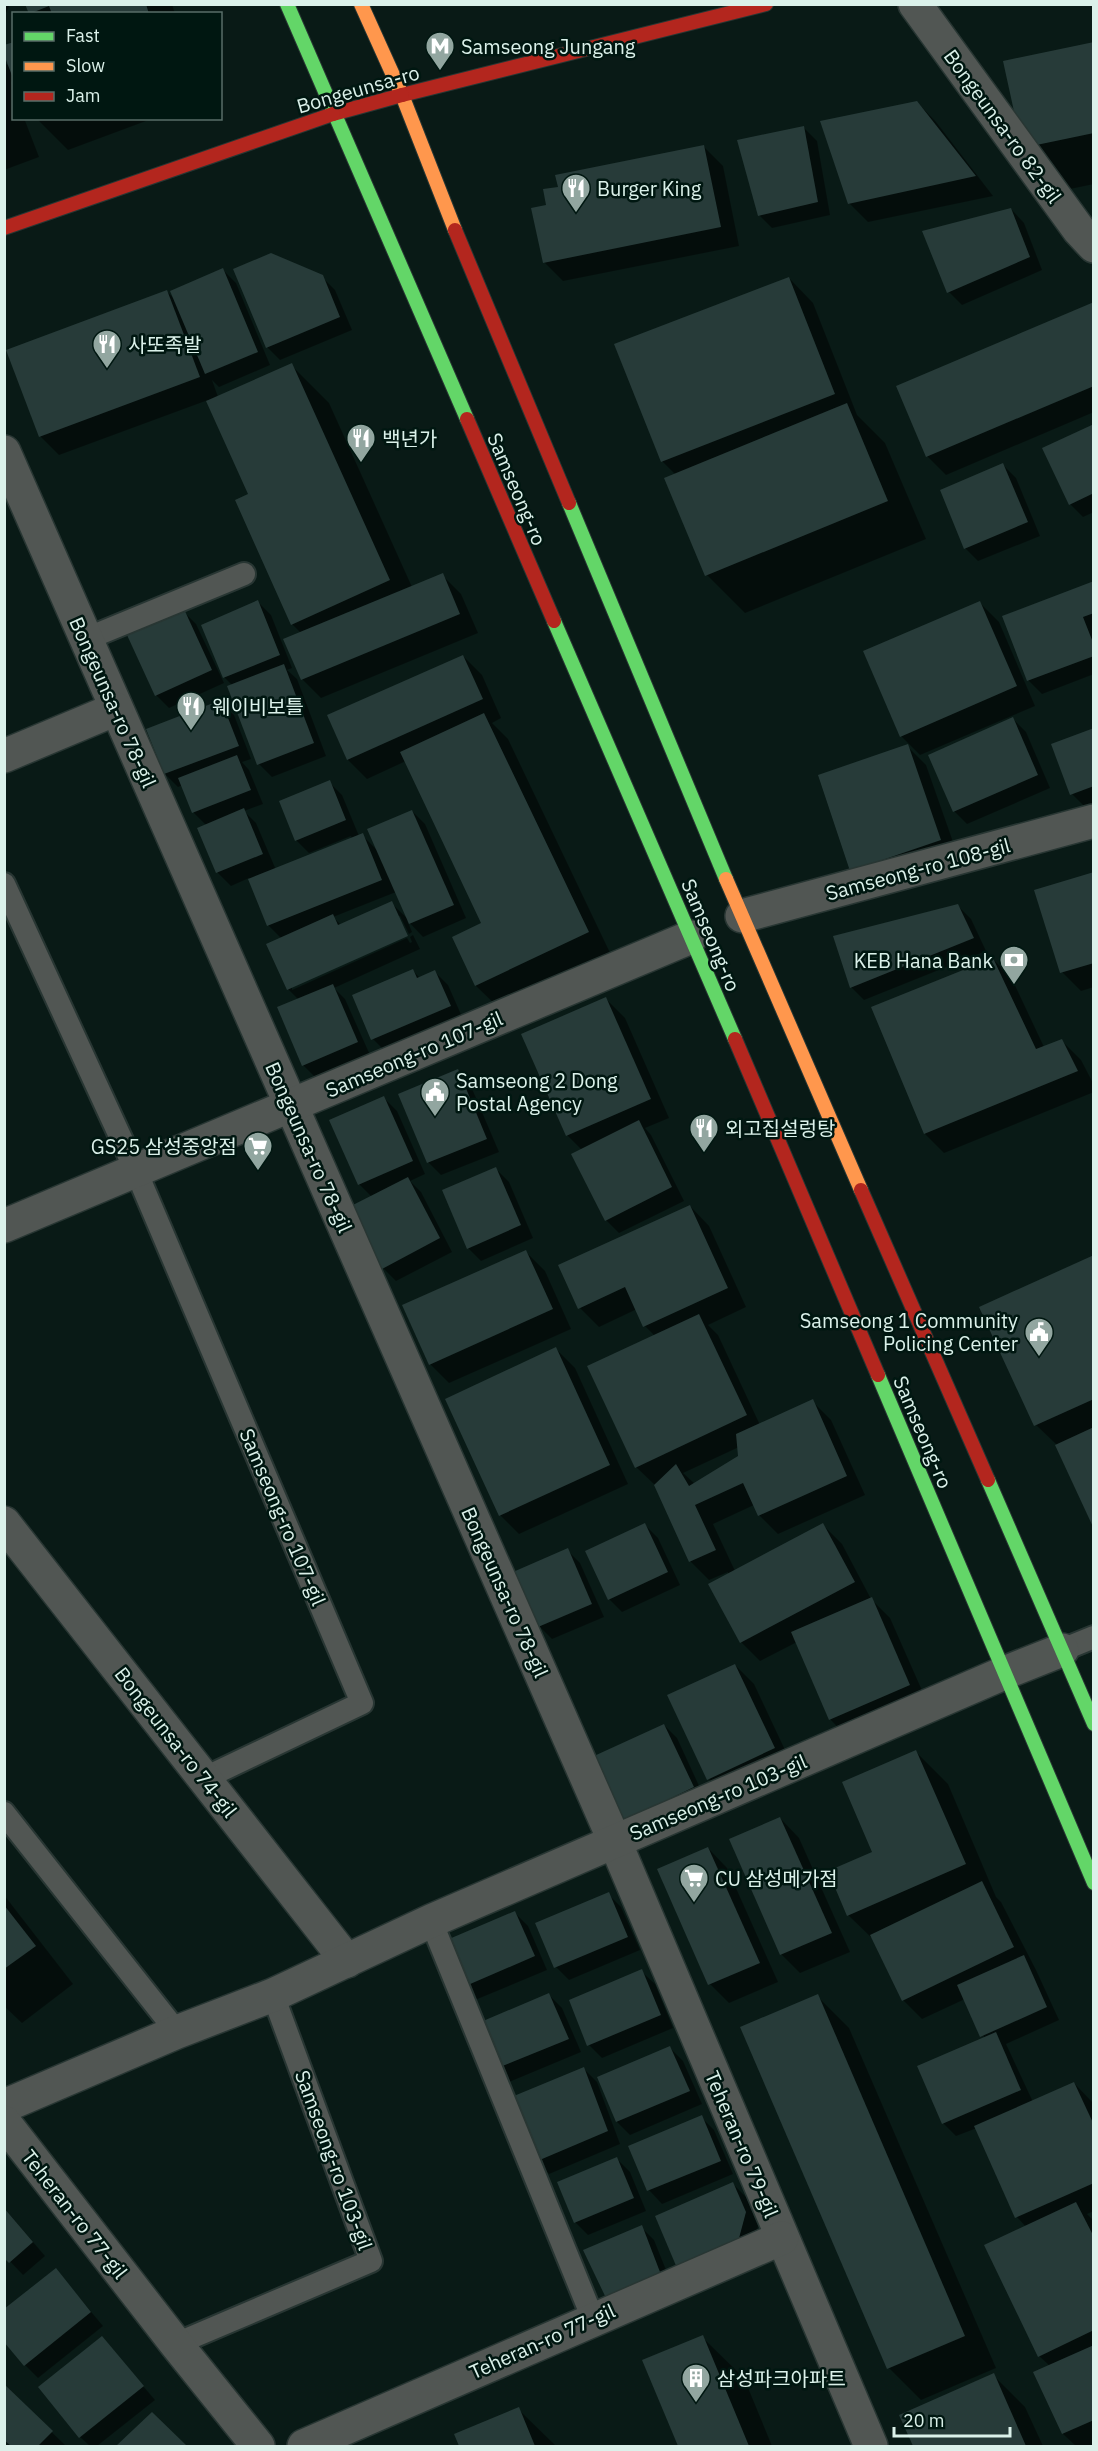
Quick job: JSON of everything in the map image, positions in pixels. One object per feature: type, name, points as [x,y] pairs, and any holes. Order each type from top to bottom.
[{"type":"main road","name":"Samseong-ro","points":[[287,4],[691,937],[1094,1883]]},
{"type":"main road","name":"Samseong-ro","points":[[361,4],[402,95],[479,291],[742,916],[1094,1724]]},
{"type":"main road","name":"Bongeunsa-ro","points":[[4,228],[333,114],[766,4]]},
{"type":"street","name":"Bongeunsa-ro 82-gil","points":[[915,4],[1078,230],[1094,246]]},
{"type":"street","name":"Bongeunsa-ro 78-gil","points":[[4,452],[615,1842]]},
{"type":"street","points":[[4,756],[116,709]]},
{"type":"street","name":"Samseong-ro 108-gil","points":[[742,916],[1094,821]]},
{"type":"street","name":"Samseong-ro 107-gil","points":[[4,1226],[691,937]]},
{"type":"street","name":"Bongeunsa-ro 74-gil","points":[[4,1523],[347,1961]]},
{"type":"street","name":"Samseong-ro 103-gil","points":[[4,2106],[177,2032],[273,1995],[431,1921],[1062,1650]]},
{"type":"street","name":"Teheran-ro 79-gil","points":[[615,1842],[871,2446]]},
{"type":"street","name":"Teheran-ro 77-gil","points":[[4,2122],[258,2446]]},
{"type":"street","name":"Teheran-ro 77-gil","points":[[304,2446],[782,2238]]},
{"type":"lane","points":[[86,639],[244,574]]},
{"type":"lane","name":"Samseong-ro 107-gil","points":[[4,884],[136,1171],[362,1703],[205,1778]]},
{"type":"lane","points":[[1062,1650],[1094,1637]]},
{"type":"lane","points":[[4,1813],[177,2032]]},
{"type":"lane","points":[[431,1921],[592,2319]]},
{"type":"lane","name":"Samseong-ro 103-gil","points":[[176,2344],[371,2261],[273,1995]]},
{"type":"building","points":[[25,4],[146,4],[148,12],[51,12],[49,6],[28,12]]},
{"type":"building","points":[[1094,42],[1094,133],[1022,148],[1003,61]]},
{"type":"building","points":[[12,43],[12,75],[4,55],[4,45]]},
{"type":"building","points":[[917,101],[976,176],[848,204],[820,121]]},
{"type":"building","points":[[804,126],[818,202],[758,216],[737,140]]},
{"type":"building","points":[[704,145],[721,227],[543,263],[531,208],[546,205],[543,189],[558,187],[555,175]]},
{"type":"building","points":[[1011,208],[1030,257],[947,293],[922,231]]},
{"type":"building","points":[[271,253],[323,275],[340,317],[266,348],[233,269]]},
{"type":"building","points":[[223,268],[258,352],[205,374],[170,291]]},
{"type":"building","points":[[789,277],[835,394],[661,462],[614,344]]},
{"type":"building","points":[[167,290],[200,377],[39,437],[6,350]]},
{"type":"building","points":[[1094,302],[1094,386],[926,457],[896,386]]},
{"type":"building","points":[[292,363],[390,580],[291,625],[235,500],[248,494],[206,401]]},
{"type":"building","points":[[847,403],[888,501],[705,576],[664,478]]},
{"type":"building","points":[[1094,424],[1094,493],[1069,505],[1042,448]]},
{"type":"building","points":[[1003,463],[1028,522],[964,549],[940,490]]},
{"type":"building","points":[[443,573],[460,614],[301,680],[283,639]]},
{"type":"building","points":[[1094,581],[1094,613],[1083,617],[1094,645],[1094,656],[1027,681],[1002,616]]},
{"type":"building","points":[[258,600],[280,655],[223,678],[201,625]]},
{"type":"building","points":[[980,601],[1017,686],[900,737],[863,651]]},
{"type":"building","points":[[184,609],[212,670],[155,696],[127,635]]},
{"type":"building","points":[[463,655],[483,699],[347,760],[327,715]]},
{"type":"building","points":[[284,664],[314,743],[257,765],[227,686]]},
{"type":"building","points":[[221,700],[239,746],[164,774],[146,729]]},
{"type":"building","points":[[484,713],[589,932],[475,986],[452,937],[481,923],[400,752]]},
{"type":"building","points":[[1013,717],[1038,775],[953,812],[928,755]]},
{"type":"building","points":[[1094,728],[1094,786],[1070,795],[1051,744]]},
{"type":"building","points":[[908,744],[941,840],[850,871],[818,775]]},
{"type":"building","points":[[237,755],[251,790],[192,813],[178,778]]},
{"type":"building","points":[[330,780],[346,820],[295,841],[279,801]]},
{"type":"building","points":[[244,808],[263,854],[216,873],[197,828]]},
{"type":"building","points":[[412,810],[454,905],[409,924],[367,829]]},
{"type":"building","points":[[363,833],[382,880],[267,926],[248,879]]},
{"type":"building","points":[[1094,872],[1094,963],[1060,973],[1034,890]]},
{"type":"building","points":[[392,901],[408,936],[287,990],[266,944],[333,914],[338,925]]},
{"type":"building","points":[[958,904],[974,938],[850,988],[833,936]]},
{"type":"building","points":[[993,958],[1036,1049],[1062,1039],[1078,1071],[924,1134],[871,1007]]},
{"type":"building","points":[[413,969],[417,978],[435,970],[451,1006],[371,1040],[352,995]]},
{"type":"building","points":[[333,984],[358,1042],[302,1066],[277,1007]]},
{"type":"building","points":[[606,997],[651,1099],[566,1136],[521,1034]]},
{"type":"building","points":[[458,1069],[487,1139],[427,1163],[398,1094]]},
{"type":"building","points":[[384,1096],[413,1161],[358,1185],[329,1120]]},
{"type":"building","points":[[639,1120],[672,1187],[605,1221],[571,1154]]},
{"type":"building","points":[[496,1167],[521,1225],[467,1249],[442,1190]]},
{"type":"building","points":[[408,1177],[440,1238],[382,1269],[349,1207]]},
{"type":"building","points":[[690,1205],[728,1288],[643,1327],[625,1287],[578,1309],[558,1265]]},
{"type":"building","points":[[526,1250],[553,1309],[429,1365],[402,1305]]},
{"type":"building","points":[[1094,1255],[1094,1399],[1034,1426],[979,1307]]},
{"type":"building","points":[[699,1314],[747,1415],[635,1468],[587,1366]]},
{"type":"building","points":[[556,1347],[610,1465],[499,1516],[445,1399]]},
{"type":"building","points":[[813,1399],[847,1476],[758,1516],[743,1483],[695,1505],[716,1550],[689,1562],[654,1485],[676,1464],[689,1486],[738,1456],[736,1434]]},
{"type":"building","points":[[1094,1427],[1094,1529],[1055,1445]]},
{"type":"building","points":[[645,1523],[668,1572],[608,1600],[585,1551]]},
{"type":"building","points":[[823,1523],[855,1582],[740,1643],[708,1584]]},
{"type":"building","points":[[568,1548],[592,1604],[538,1627],[513,1572]]},
{"type":"building","points":[[872,1597],[910,1685],[829,1720],[791,1632]]},
{"type":"building","points":[[735,1664],[775,1748],[707,1780],[667,1695]]},
{"type":"building","points":[[664,1724],[694,1787],[624,1821],[594,1756]]},
{"type":"building","points":[[916,1750],[966,1864],[847,1916],[828,1871],[872,1852],[842,1782]]},
{"type":"building","points":[[780,1817],[832,1933],[780,1955],[729,1839]]},
{"type":"building","points":[[708,1847],[760,1963],[708,1985],[657,1869]]},
{"type":"building","points":[[982,1881],[1014,1947],[902,2001],[870,1935]]},
{"type":"building","points":[[609,1892],[628,1937],[554,1968],[535,1923]]},
{"type":"building","points":[[4,1905],[36,1946],[4,1969]]},
{"type":"building","points":[[515,1911],[535,1956],[461,1988],[442,1942]]},
{"type":"building","points":[[1024,1955],[1047,2007],[980,2037],[957,1985]]},
{"type":"building","points":[[642,1969],[661,2015],[587,2046],[569,2000]]},
{"type":"building","points":[[549,1993],[569,2039],[495,2069],[476,2024]]},
{"type":"building","points":[[818,1994],[965,2336],[887,2369],[740,2027]]},
{"type":"building","points":[[996,2032],[1021,2090],[942,2124],[917,2066]]},
{"type":"building","points":[[670,2046],[690,2091],[616,2122],[597,2077]]},
{"type":"building","points":[[584,2067],[608,2131],[535,2162],[509,2098]]},
{"type":"building","points":[[1074,2082],[1094,2125],[1094,2183],[1015,2218],[974,2126]]},
{"type":"building","points":[[702,2115],[721,2161],[647,2191],[628,2146]]},
{"type":"building","points":[[617,2157],[634,2198],[574,2223],[557,2182]]},
{"type":"building","points":[[733,2182],[746,2212],[738,2242],[677,2268],[655,2216]]},
{"type":"building","points":[[1076,2202],[1094,2237],[1094,2330],[1038,2357],[984,2245]]},
{"type":"building","points":[[4,2208],[33,2242],[9,2263],[4,2258]]},
{"type":"building","points":[[642,2225],[660,2272],[606,2298],[583,2250]]},
{"type":"building","points":[[56,2268],[91,2312],[24,2366],[4,2342],[4,2309]]},
{"type":"building","name":"삼성파크아파트","points":[[703,2335],[749,2446],[678,2446],[642,2360]]},
{"type":"building","points":[[102,2336],[144,2386],[79,2438],[38,2387]]},
{"type":"building","points":[[1094,2345],[1094,2388],[1092,2389],[1094,2420],[1062,2434],[1033,2372]]},
{"type":"building","points":[[994,2373],[1026,2446],[913,2446],[899,2415]]},
{"type":"building","points":[[4,2384],[53,2431],[38,2446],[11,2446],[4,2440]]},
{"type":"building","points":[[519,2407],[535,2446],[459,2446],[454,2434]]},
{"type":"building","points":[[152,2412],[187,2446],[116,2446]]},
{"type":"traffic: fast","points":[[287,4],[467,419]]},
{"type":"traffic: fast","points":[[569,503],[726,879]]},
{"type":"traffic: fast","points":[[554,621],[735,1039]]},
{"type":"traffic: fast","points":[[878,1375],[1094,1883]]},
{"type":"traffic: fast","points":[[988,1480],[1094,1724]]},
{"type":"traffic: slow","points":[[361,4],[402,95],[455,230]]},
{"type":"traffic: slow","points":[[726,879],[861,1190]]},
{"type":"traffic: jam","points":[[402,95],[766,4]]},
{"type":"traffic: jam","points":[[333,114],[402,95]]},
{"type":"traffic: jam","points":[[4,228],[333,114]]},
{"type":"traffic: jam","points":[[455,230],[569,503]]},
{"type":"traffic: jam","points":[[467,419],[554,621]]},
{"type":"traffic: jam","points":[[735,1039],[878,1375]]},
{"type":"traffic: jam","points":[[861,1190],[988,1480]]},
{"type":"place","name":"Samseong Jungang","points":[[440,72]]},
{"type":"place","name":"Burger King","points":[[576,214]]},
{"type":"place","name":"사또족발","points":[[107,370]]},
{"type":"place","name":"백년가","points":[[361,464]]},
{"type":"place","name":"웨이비보틀","points":[[191,732]]},
{"type":"place","name":"KEB Hana Bank","points":[[1014,986]]},
{"type":"place","name":"Samseong 2 Dong Postal Agency","points":[[435,1118]]},
{"type":"place","name":"외고집설렁탕","points":[[704,1154]]},
{"type":"place","name":"GS25 삼성중앙점","points":[[258,1172]]},
{"type":"place","name":"Samseong 1 Community Policing Center","points":[[1039,1358]]},
{"type":"place","name":"CU 삼성메가점","points":[[694,1904]]},
{"type":"place","name":"삼성파크아파트","points":[[696,2404]]}]
